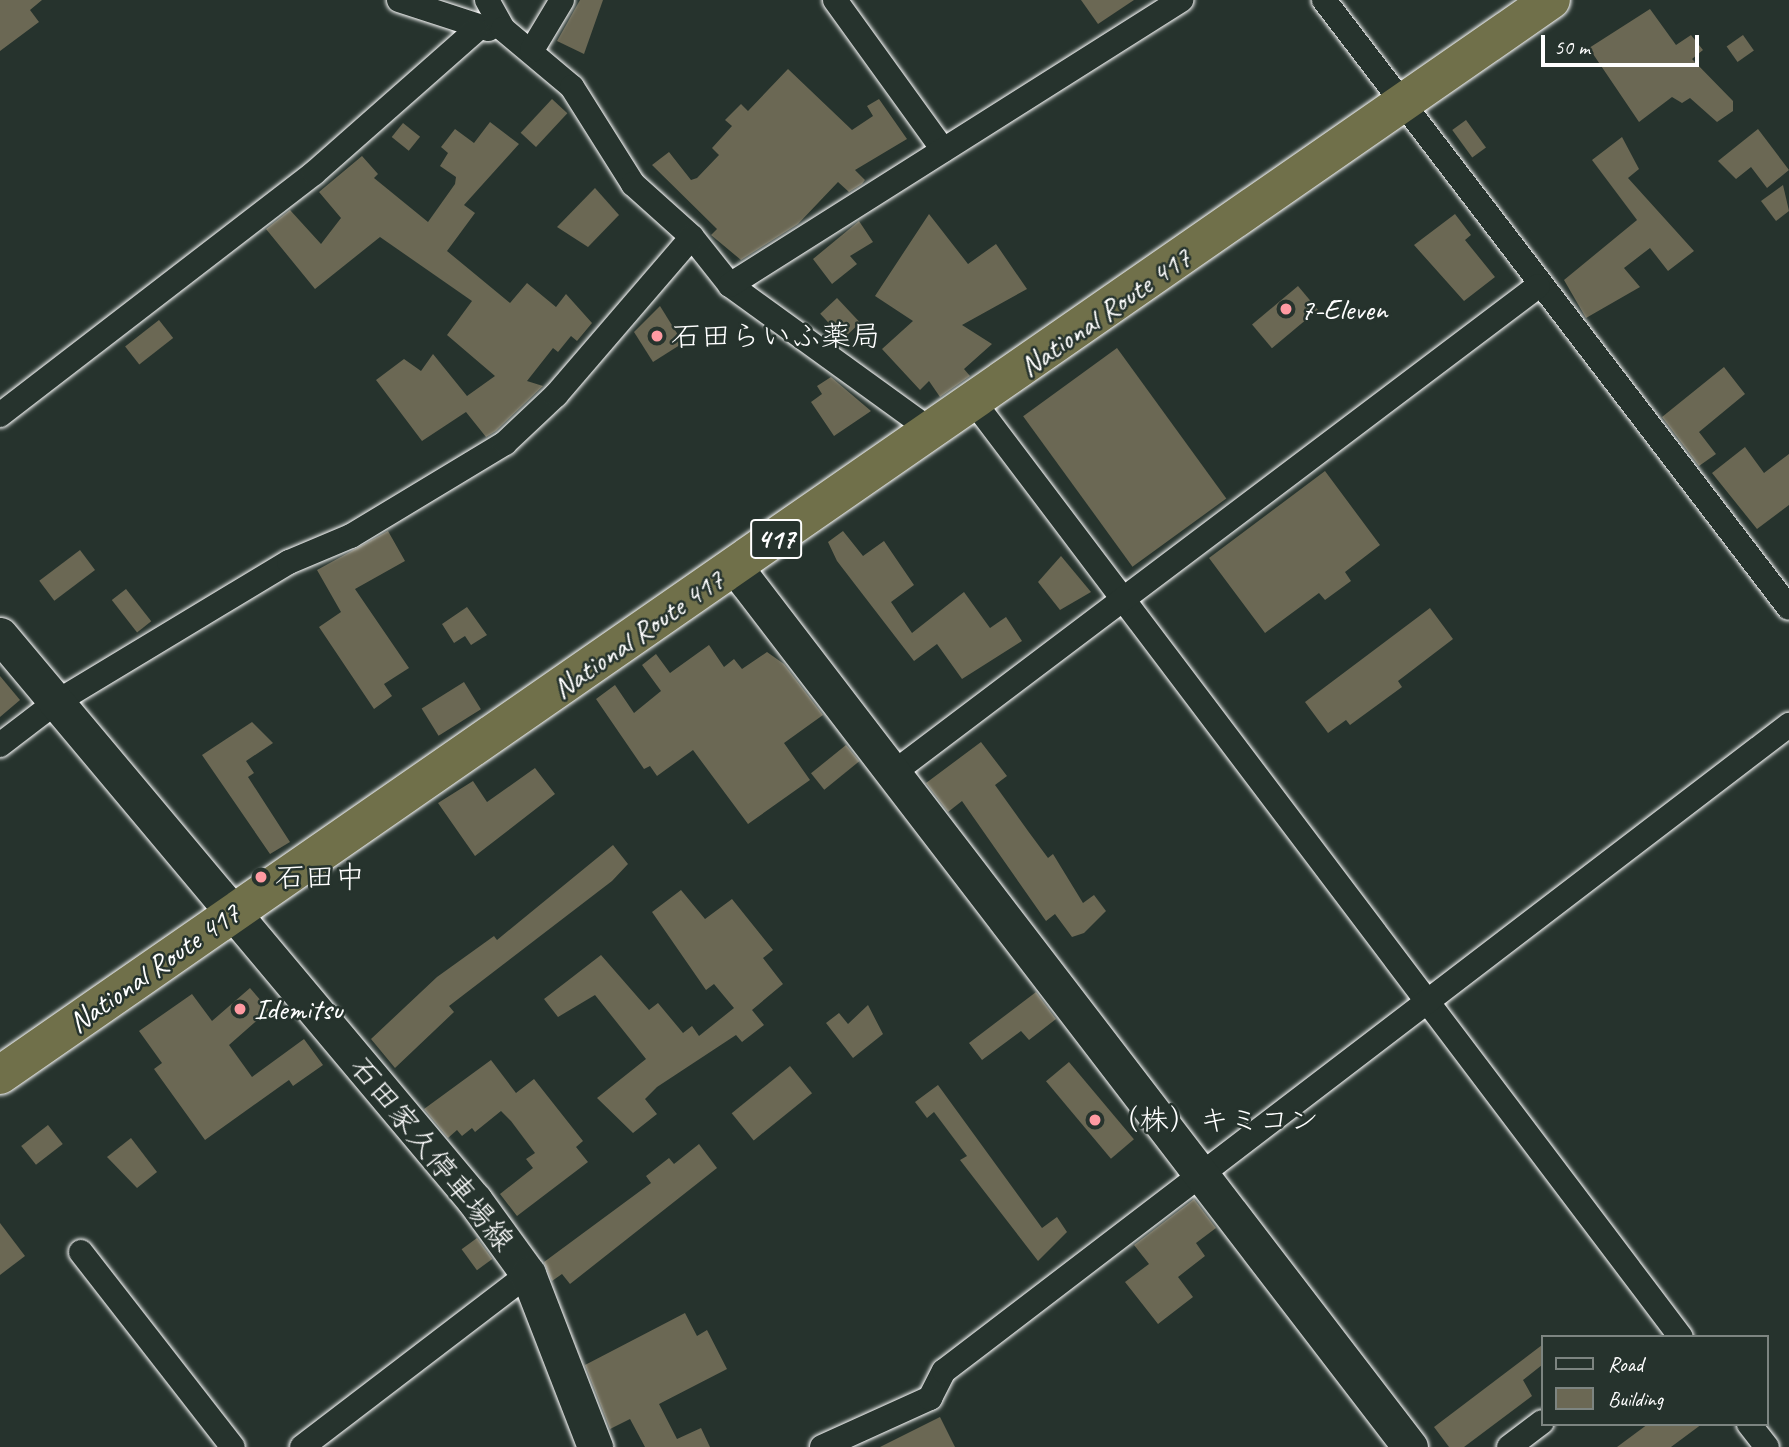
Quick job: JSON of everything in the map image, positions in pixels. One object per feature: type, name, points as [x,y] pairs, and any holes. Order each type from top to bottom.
[{"type":"highway","name":"National Route 417","points":[[0,1075],[1404,105],[1551,0]]},
{"type":"street","points":[[399,0],[476,30],[503,29]]},
{"type":"street","points":[[487,0],[503,29],[532,50],[572,87],[633,184],[692,237],[730,285],[932,431]]},
{"type":"street","points":[[532,50],[562,0]]},
{"type":"street","points":[[835,0],[943,150]]},
{"type":"street","points":[[730,285],[1181,0]]},
{"type":"street","points":[[1324,0],[1538,286],[1789,608]]},
{"type":"street","points":[[0,415],[314,173],[476,30]]},
{"type":"street","points":[[0,745],[55,703],[505,443],[556,395],[692,237]]},
{"type":"street","points":[[893,773],[1119,598],[1538,286]]},
{"type":"street","points":[[974,402],[1119,598],[1427,1000],[1670,1333]]},
{"type":"street","points":[[735,567],[1410,1447]]},
{"type":"street","name":"石田家久停車場線","points":[[0,635],[475,1201],[528,1274],[595,1447]]},
{"type":"street","points":[[822,1447],[930,1398],[944,1371],[1789,725]]},
{"type":"street","points":[[81,1251],[233,1447]]},
{"type":"street","points":[[302,1447],[528,1274]]},
{"type":"street","points":[[1509,1447],[1540,1424]]},
{"type":"street","points":[[1751,1426],[1767,1447]]},
{"type":"building","points":[[0,0],[42,0],[30,10],[39,22],[0,51]]},
{"type":"building","points":[[580,0],[603,0],[584,54],[557,41]]},
{"type":"building","points":[[1081,0],[1134,0],[1098,24]]},
{"type":"building","points":[[1650,9],[1676,45],[1691,35],[1703,50],[1692,59],[1733,101],[1733,111],[1717,122],[1690,98],[1682,103],[1672,97],[1639,122],[1589,48]]},
{"type":"building","points":[[1743,35],[1754,51],[1738,62],[1727,46]]},
{"type":"building","points":[[788,69],[852,130],[873,116],[867,106],[879,99],[907,139],[855,170],[865,180],[862,184],[849,192],[838,182],[798,224],[741,260],[711,235],[717,229],[652,165],[669,152],[691,180],[697,178],[719,155],[712,148],[732,126],[725,120],[741,104],[748,111]]},
{"type":"building","points":[[552,99],[567,113],[536,147],[521,133]]},
{"type":"building","points":[[1466,120],[1486,148],[1472,157],[1452,130]]},
{"type":"building","points":[[490,122],[519,144],[464,205],[475,213],[447,251],[510,303],[527,283],[556,307],[566,294],[592,323],[577,341],[571,336],[558,352],[553,348],[527,381],[543,386],[496,431],[486,437],[466,412],[422,441],[376,380],[404,359],[421,371],[433,354],[467,396],[495,376],[447,335],[472,301],[380,237],[315,289],[266,229],[290,210],[321,244],[341,218],[319,192],[362,156],[378,174],[374,178],[428,222],[455,184],[456,177],[440,166],[448,153],[441,147],[455,129],[474,143]]},
{"type":"building","points":[[403,123],[420,137],[409,151],[392,137]]},
{"type":"building","points":[[1758,129],[1789,170],[1767,188],[1751,167],[1736,179],[1718,161]]},
{"type":"building","points":[[1622,137],[1639,169],[1628,178],[1694,251],[1668,271],[1650,248],[1624,268],[1640,287],[1586,318],[1564,280],[1637,220],[1592,160]]},
{"type":"building","points":[[1783,185],[1789,211],[1776,221],[1761,201]]},
{"type":"building","points":[[595,188],[619,215],[588,247],[557,227]]},
{"type":"building","points":[[929,214],[968,264],[996,244],[1027,289],[962,325],[992,344],[964,369],[970,376],[940,397],[929,381],[920,390],[882,349],[913,321],[875,296]]},
{"type":"building","points":[[1455,214],[1471,235],[1465,240],[1495,277],[1464,301],[1414,245]]},
{"type":"building","points":[[859,221],[873,242],[850,256],[857,264],[832,284],[813,259]]},
{"type":"building","points":[[1298,286],[1318,310],[1272,348],[1252,325]]},
{"type":"building","points":[[837,298],[860,323],[843,339],[820,314]]},
{"type":"building","points":[[660,306],[683,343],[653,362],[634,332]]},
{"type":"building","points":[[159,320],[173,338],[139,365],[125,346]]},
{"type":"building","points":[[1117,348],[1226,498],[1132,567],[1023,416]]},
{"type":"building","points":[[1724,367],[1745,394],[1699,432],[1716,454],[1699,466],[1662,417]]},
{"type":"building","points":[[831,377],[871,411],[834,436],[811,402],[822,394],[817,386]]},
{"type":"building","points":[[1745,447],[1764,473],[1789,454],[1789,505],[1757,529],[1712,473]]},
{"type":"building","points":[[1325,471],[1380,545],[1345,572],[1351,581],[1325,600],[1319,593],[1265,633],[1209,558]]},
{"type":"building","points":[[388,531],[405,561],[355,589],[409,668],[384,684],[392,696],[374,709],[319,627],[341,612],[317,570]]},
{"type":"building","points":[[843,531],[863,556],[884,541],[914,585],[891,602],[912,633],[964,592],[990,628],[1006,617],[1022,641],[962,679],[937,644],[914,661],[837,561],[828,542]]},
{"type":"building","points":[[80,550],[95,570],[54,601],[39,581]]},
{"type":"building","points":[[1061,556],[1091,592],[1060,610],[1038,582]]},
{"type":"building","points":[[126,589],[151,621],[137,632],[112,600]]},
{"type":"building","points":[[467,607],[487,635],[471,645],[465,636],[454,643],[442,624]]},
{"type":"building","points":[[1430,608],[1453,639],[1398,681],[1402,687],[1350,725],[1346,720],[1328,733],[1305,702]]},
{"type":"building","points":[[709,645],[724,667],[734,659],[742,669],[767,652],[784,664],[823,715],[784,743],[810,780],[748,824],[693,750],[657,776],[650,766],[644,769],[596,699],[615,685],[634,713],[661,691],[642,665],[656,654],[670,673]]},
{"type":"building","points":[[0,676],[20,700],[0,717]]},
{"type":"building","points":[[464,682],[481,709],[439,736],[422,708]]},
{"type":"building","points":[[252,722],[273,743],[246,761],[254,773],[248,777],[290,842],[270,854],[202,755]]},
{"type":"building","points":[[981,742],[1007,776],[995,785],[1028,831],[1048,858],[1053,854],[1083,903],[1094,895],[1106,911],[1084,933],[1072,937],[1055,914],[1046,921],[962,801],[948,812],[926,783]]},
{"type":"building","points":[[846,745],[859,761],[824,790],[811,773]]},
{"type":"building","points":[[535,768],[555,794],[475,856],[438,803],[473,781],[487,802]]},
{"type":"building","points":[[613,845],[628,864],[612,881],[449,1006],[454,1012],[395,1068],[371,1039],[437,977],[494,936],[497,940]]},
{"type":"building","points":[[681,890],[705,919],[732,899],[773,950],[763,958],[783,984],[752,1010],[764,1025],[742,1042],[736,1035],[657,1087],[645,1099],[657,1114],[633,1133],[597,1098],[646,1059],[595,995],[558,1017],[544,999],[601,955],[649,1010],[658,1003],[683,1033],[692,1026],[699,1036],[734,1008],[714,984],[706,990],[652,912]]},
{"type":"building","points":[[250,988],[269,1010],[229,1045],[252,1077],[304,1039],[323,1065],[293,1086],[289,1080],[205,1140],[154,1069],[162,1063],[139,1031],[192,994],[212,1021]]},
{"type":"building","points":[[1036,992],[1056,1019],[1029,1040],[1021,1031],[982,1060],[969,1043]]},
{"type":"building","points":[[868,1005],[883,1034],[853,1058],[826,1023],[839,1013],[848,1024]]},
{"type":"building","points":[[491,1060],[516,1093],[534,1079],[583,1141],[576,1147],[588,1162],[517,1216],[500,1194],[533,1168],[526,1159],[535,1153],[511,1121],[501,1111],[475,1132],[472,1128],[462,1136],[457,1130],[448,1138],[424,1109]]},
{"type":"building","points":[[1069,1062],[1134,1139],[1111,1159],[1046,1081]]},
{"type":"building","points":[[790,1066],[812,1093],[754,1140],[732,1113]]},
{"type":"building","points":[[938,1085],[1042,1228],[1057,1217],[1067,1232],[1038,1261],[960,1160],[967,1156],[934,1112],[927,1118],[915,1102]]},
{"type":"building","points":[[48,1125],[63,1144],[36,1165],[21,1146]]},
{"type":"building","points":[[131,1138],[157,1172],[137,1188],[107,1157]]},
{"type":"building","points":[[699,1144],[717,1168],[570,1284],[562,1274],[552,1281],[544,1262],[651,1183],[646,1176],[669,1158],[674,1164]]},
{"type":"building","points":[[1194,1199],[1216,1228],[1196,1243],[1205,1256],[1178,1277],[1193,1297],[1158,1324],[1125,1282],[1149,1264],[1134,1245]]},
{"type":"building","points":[[0,1223],[25,1256],[0,1275]]},
{"type":"building","points":[[477,1238],[492,1259],[477,1270],[462,1249]]},
{"type":"building","points":[[685,1313],[697,1336],[707,1330],[727,1369],[659,1404],[677,1439],[701,1428],[710,1447],[645,1447],[630,1419],[610,1429],[585,1365]]},
{"type":"building","points":[[1540,1347],[1540,1367],[1523,1380],[1532,1396],[1464,1447],[1449,1447],[1434,1427]]},
{"type":"building","points":[[940,1417],[955,1447],[880,1447]]},
{"type":"building","points":[[1645,1426],[1699,1426],[1671,1447],[1617,1447]]},
{"type":"place","name":"7-Eleven","points":[[1286,309]]},
{"type":"place","name":"石田らいふ薬局","points":[[657,336]]},
{"type":"place","name":"石田中","points":[[261,877]]},
{"type":"place","name":"Idemitsu","points":[[240,1009]]},
{"type":"place","name":"（株）キミコン","points":[[1095,1120]]}]
